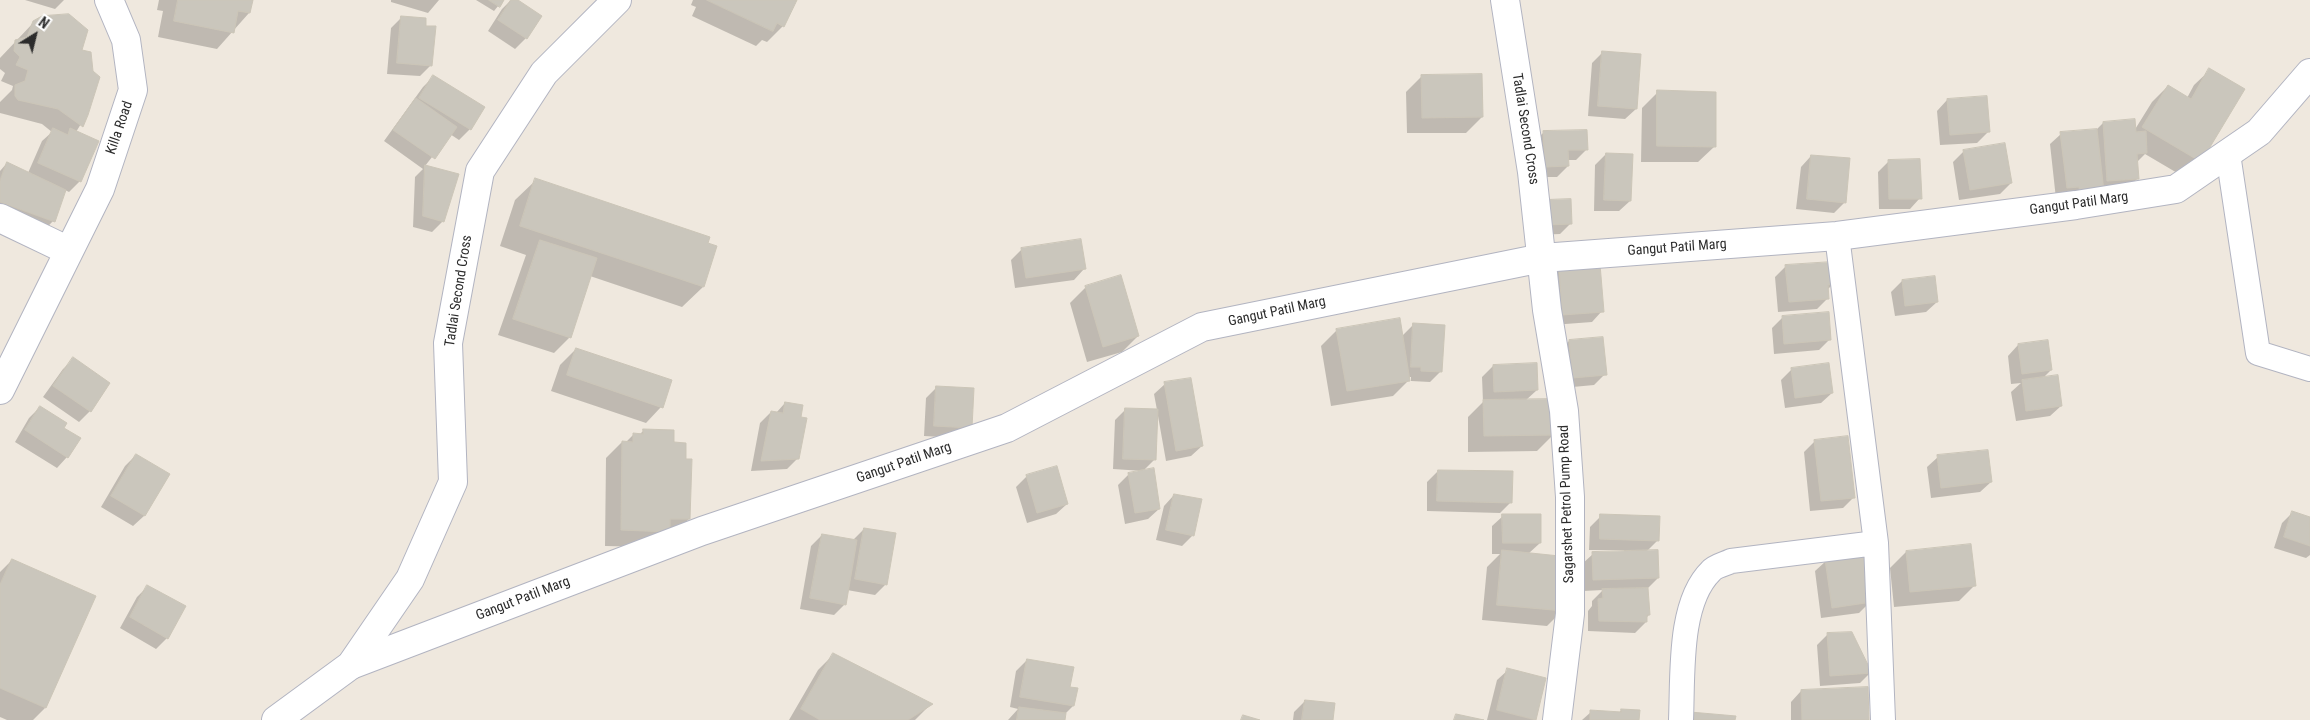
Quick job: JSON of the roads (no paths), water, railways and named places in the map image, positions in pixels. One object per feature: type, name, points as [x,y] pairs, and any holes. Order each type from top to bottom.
[{"type":"street","name":"Killa Road","points":[[0,390],[100,189],[134,90],[126,40],[108,0]]},
{"type":"street","name":"Tadlai Second Cross","points":[[351,666],[410,580],[453,482],[448,343],[480,171],[544,73],[617,0]]},
{"type":"street","name":"Tadlai Second Cross","points":[[1505,0],[1532,172],[1542,258]]},
{"type":"street","name":"Gangut Patil Marg","points":[[276,720],[351,666],[702,531],[1007,428],[1202,327],[1542,258],[1837,236],[2076,205],[2176,189],[2259,132],[2310,73]]},
{"type":"street","points":[[2228,154],[2258,353],[2310,369]]},
{"type":"street","points":[[0,218],[69,252]]},
{"type":"street","points":[[1837,236],[1876,543],[1883,720]]},
{"type":"street","name":"Sagarshet Petrol Pump Road","points":[[1542,258],[1547,310],[1564,411],[1570,497],[1570,614],[1557,720]]},
{"type":"street","points":[[1681,720],[1686,620],[1695,591],[1712,570],[1731,561],[1876,543]]}]
